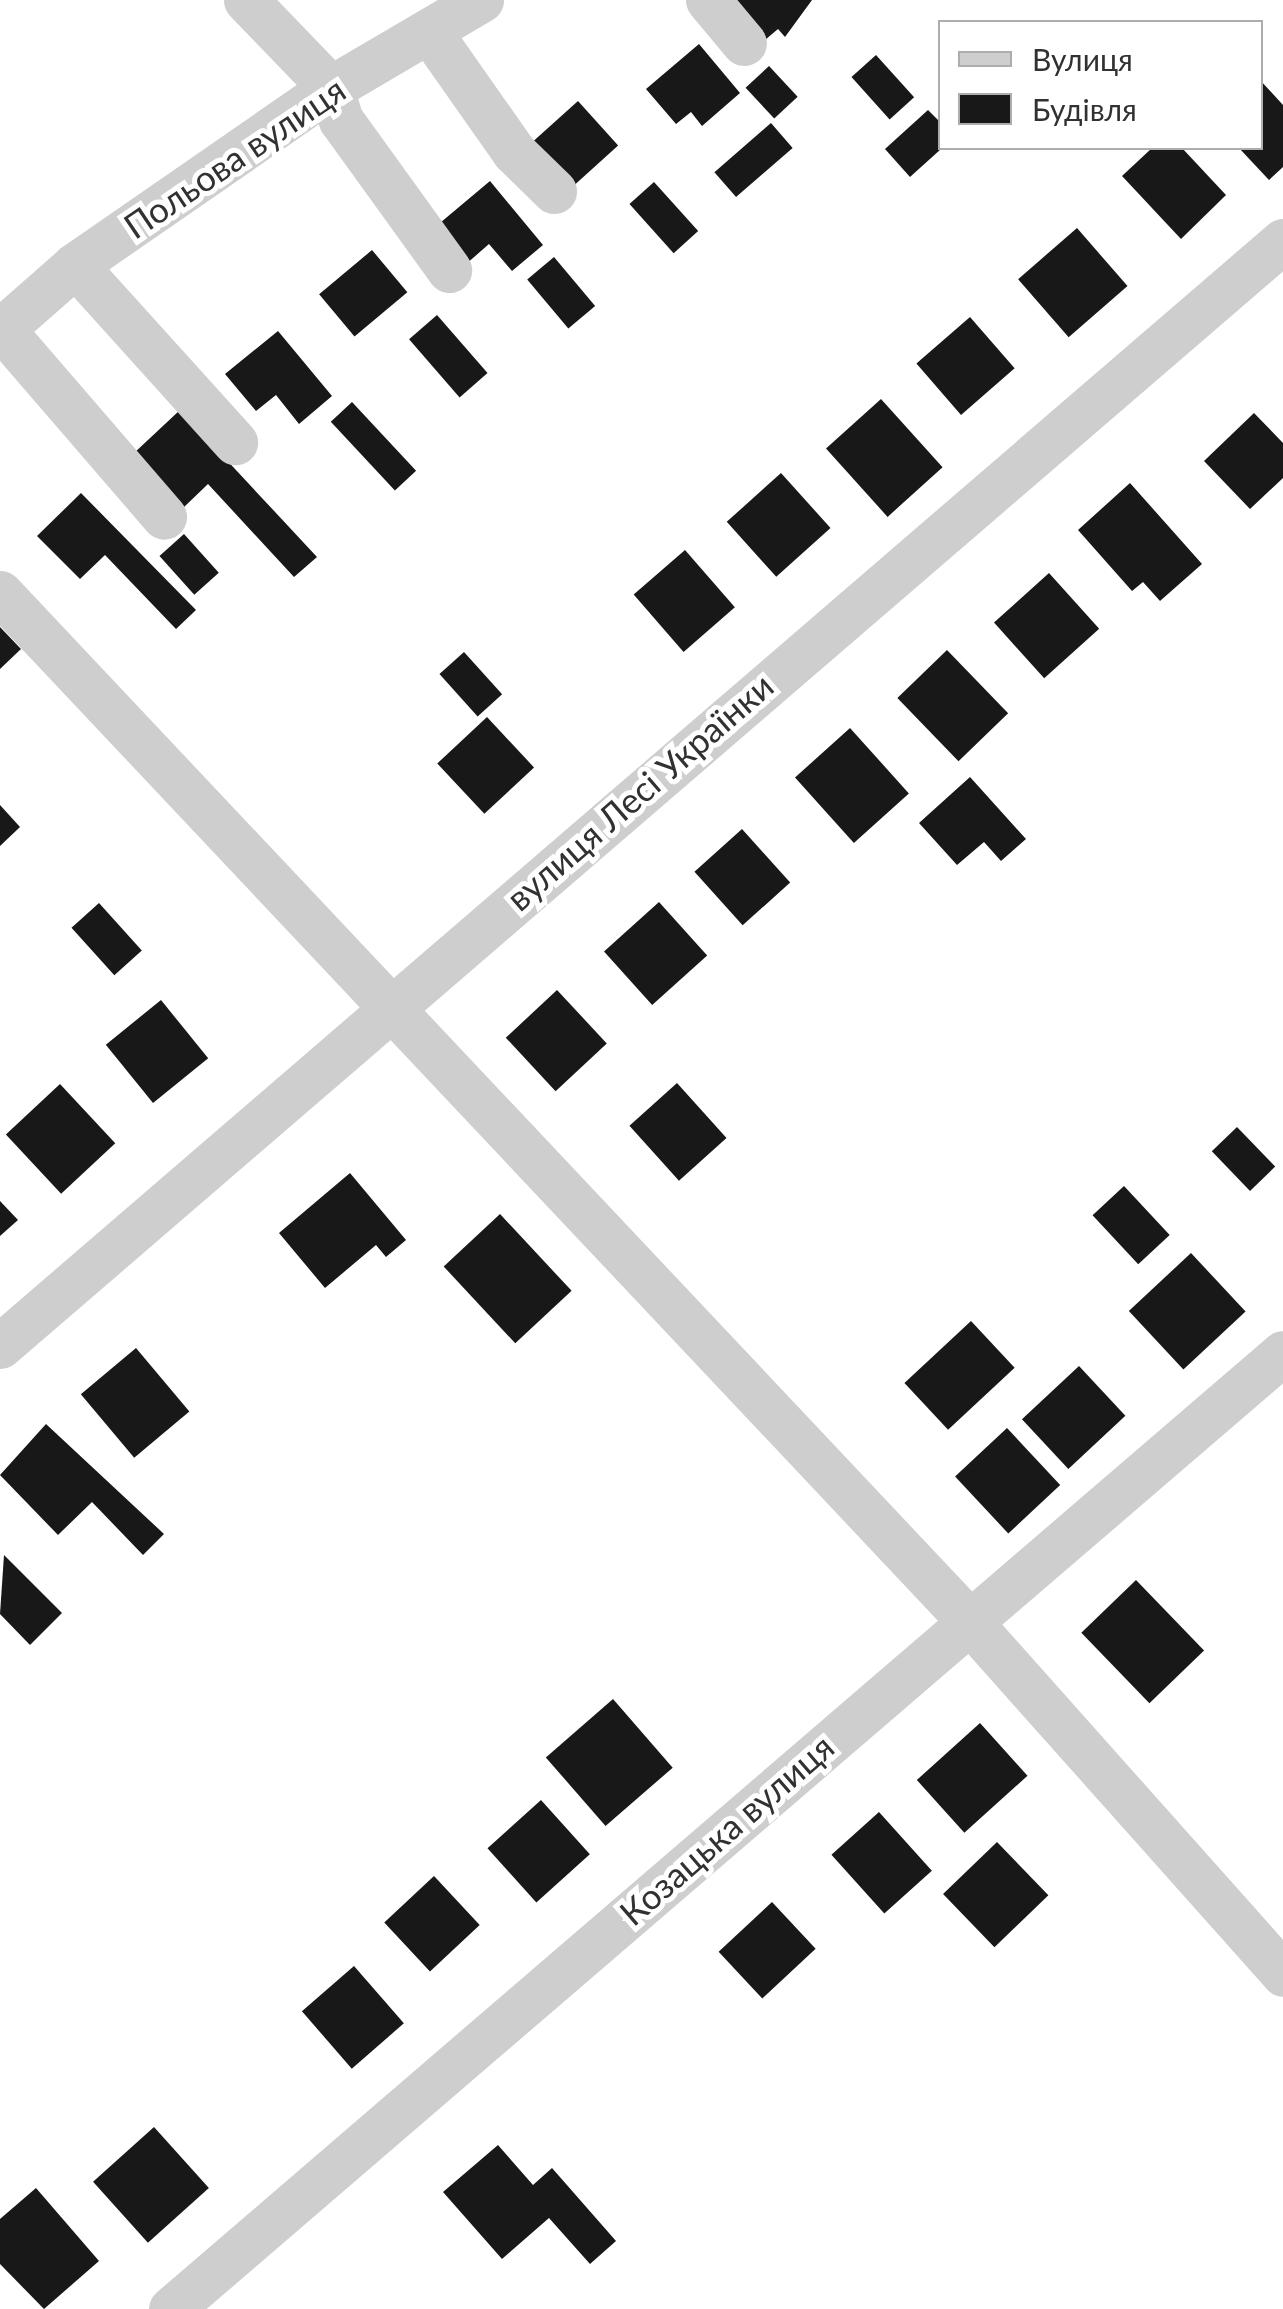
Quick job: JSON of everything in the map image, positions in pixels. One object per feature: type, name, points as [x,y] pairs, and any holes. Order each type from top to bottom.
[{"type":"street","points":[[246,0],[331,88],[342,120],[449,270]]},
{"type":"street","name":"Польова вулиця","points":[[1,330],[75,266],[331,88],[481,0]]},
{"type":"street","points":[[708,0],[744,43]]},
{"type":"street","points":[[429,31],[514,152],[554,192]]},
{"type":"street","name":"вулиця Лесі Українки","points":[[0,1346],[386,1008],[1283,241]]},
{"type":"street","points":[[75,266],[235,442]]},
{"type":"street","points":[[1,330],[164,517]]},
{"type":"street","points":[[0,593],[386,1008],[968,1620],[1283,1974]]},
{"type":"street","name":"Козацька вулиця","points":[[171,2309],[1283,1353]]},
{"type":"building","points":[[721,0],[812,0],[785,37],[778,29],[759,45]]},
{"type":"building","points":[[699,44],[740,93],[702,126],[691,112],[676,124],[646,89]]},
{"type":"building","points":[[876,55],[914,97],[890,119],[851,77]]},
{"type":"building","points":[[769,66],[798,97],[774,119],[746,88]]},
{"type":"building","points":[[1263,83],[1283,105],[1283,167],[1269,180],[1241,150],[1263,150]]},
{"type":"building","points":[[578,101],[618,146],[571,188],[530,144]]},
{"type":"building","points":[[928,110],[938,120],[940,150],[910,177],[885,149]]},
{"type":"building","points":[[771,123],[793,148],[736,197],[714,172]]},
{"type":"building","points":[[1150,150],[1184,150],[1226,195],[1181,239],[1122,176]]},
{"type":"building","points":[[490,181],[543,245],[512,271],[489,244],[465,265],[434,228]]},
{"type":"building","points":[[654,182],[698,231],[674,253],[629,204]]},
{"type":"building","points":[[1077,228],[1128,286],[1069,337],[1018,279]]},
{"type":"building","points":[[372,250],[407,292],[354,336],[319,294]]},
{"type":"building","points":[[554,257],[595,306],[568,329],[527,279]]},
{"type":"building","points":[[437,315],[488,373],[460,397],[409,339]]},
{"type":"building","points":[[970,317],[1015,368],[961,415],[916,364]]},
{"type":"building","points":[[278,331],[332,396],[299,424],[276,395],[256,411],[225,374]]},
{"type":"building","points":[[881,399],[943,467],[888,517],[826,449]]},
{"type":"building","points":[[352,402],[416,471],[395,491],[331,422]]},
{"type":"building","points":[[180,410],[317,557],[294,577],[208,484],[183,508],[133,454]]},
{"type":"building","points":[[1254,413],[1283,443],[1283,478],[1250,509],[1204,461]]},
{"type":"building","points":[[781,473],[831,528],[776,577],[727,522]]},
{"type":"building","points":[[1130,483],[1202,564],[1160,601],[1143,582],[1132,591],[1078,530]]},
{"type":"building","points":[[81,493],[196,610],[176,629],[105,555],[80,579],[37,536]]},
{"type":"building","points":[[184,534],[219,573],[194,595],[159,556]]},
{"type":"building","points":[[685,550],[735,607],[684,652],[634,595]]},
{"type":"building","points":[[1049,573],[1099,629],[1044,678],[994,623]]},
{"type":"building","points":[[0,627],[21,649],[0,669]]},
{"type":"building","points":[[947,650],[1008,713],[958,761],[897,698]]},
{"type":"building","points":[[464,652],[502,694],[478,716],[439,674]]},
{"type":"building","points":[[487,717],[534,767],[484,814],[437,763]]},
{"type":"building","points":[[850,728],[909,793],[854,843],[795,778]]},
{"type":"building","points":[[970,777],[1026,839],[1001,861],[984,842],[957,865],[919,823]]},
{"type":"building","points":[[0,805],[20,827],[0,846]]},
{"type":"building","points":[[742,829],[790,883],[743,925],[694,872]]},
{"type":"building","points":[[659,902],[707,956],[652,1005],[604,952]]},
{"type":"building","points":[[99,903],[142,951],[114,975],[72,928]]},
{"type":"building","points":[[557,990],[607,1043],[556,1091],[506,1038]]},
{"type":"building","points":[[161,1000],[208,1058],[153,1103],[106,1045]]},
{"type":"building","points":[[677,1083],[727,1138],[679,1181],[629,1126]]},
{"type":"building","points":[[60,1084],[115,1143],[61,1194],[6,1134]]},
{"type":"building","points":[[1237,1127],[1275,1167],[1250,1191],[1212,1151]]},
{"type":"building","points":[[350,1173],[406,1240],[386,1257],[376,1245],[325,1288],[279,1233]]},
{"type":"building","points":[[1124,1186],[1170,1235],[1138,1264],[1093,1215]]},
{"type":"building","points":[[0,1201],[18,1220],[0,1236]]},
{"type":"building","points":[[500,1214],[572,1291],[515,1343],[444,1267]]},
{"type":"building","points":[[1191,1253],[1246,1312],[1183,1369],[1129,1311]]},
{"type":"building","points":[[971,1321],[1015,1368],[948,1430],[904,1383]]},
{"type":"building","points":[[136,1348],[189,1412],[134,1458],[81,1394]]},
{"type":"building","points":[[1079,1366],[1125,1416],[1068,1469],[1022,1419]]},
{"type":"building","points":[[46,1424],[164,1534],[143,1555],[92,1502],[58,1535],[0,1475]]},
{"type":"building","points":[[1007,1428],[1060,1485],[1008,1533],[955,1476]]},
{"type":"building","points":[[4,1555],[62,1613],[30,1645],[0,1614]]},
{"type":"building","points":[[1136,1580],[1204,1650],[1149,1703],[1081,1633]]},
{"type":"building","points":[[613,1699],[673,1768],[606,1826],[546,1757]]},
{"type":"building","points":[[980,1723],[1028,1776],[964,1833],[917,1780]]},
{"type":"building","points":[[541,1800],[590,1854],[536,1902],[487,1848]]},
{"type":"building","points":[[879,1812],[932,1871],[884,1914],[831,1855]]},
{"type":"building","points":[[997,1842],[1048,1895],[994,1947],[943,1894]]},
{"type":"building","points":[[434,1876],[480,1925],[430,1971],[384,1922]]},
{"type":"building","points":[[772,1902],[816,1949],[762,1999],[719,1952]]},
{"type":"building","points":[[354,1966],[404,2023],[352,2069],[302,2011]]},
{"type":"building","points":[[154,2127],[209,2188],[148,2243],[93,2182]]},
{"type":"building","points":[[498,2145],[533,2185],[552,2168],[616,2241],[590,2264],[549,2218],[502,2259],[443,2192]]},
{"type":"building","points":[[36,2188],[99,2261],[44,2309],[0,2264],[0,2219]]}]
